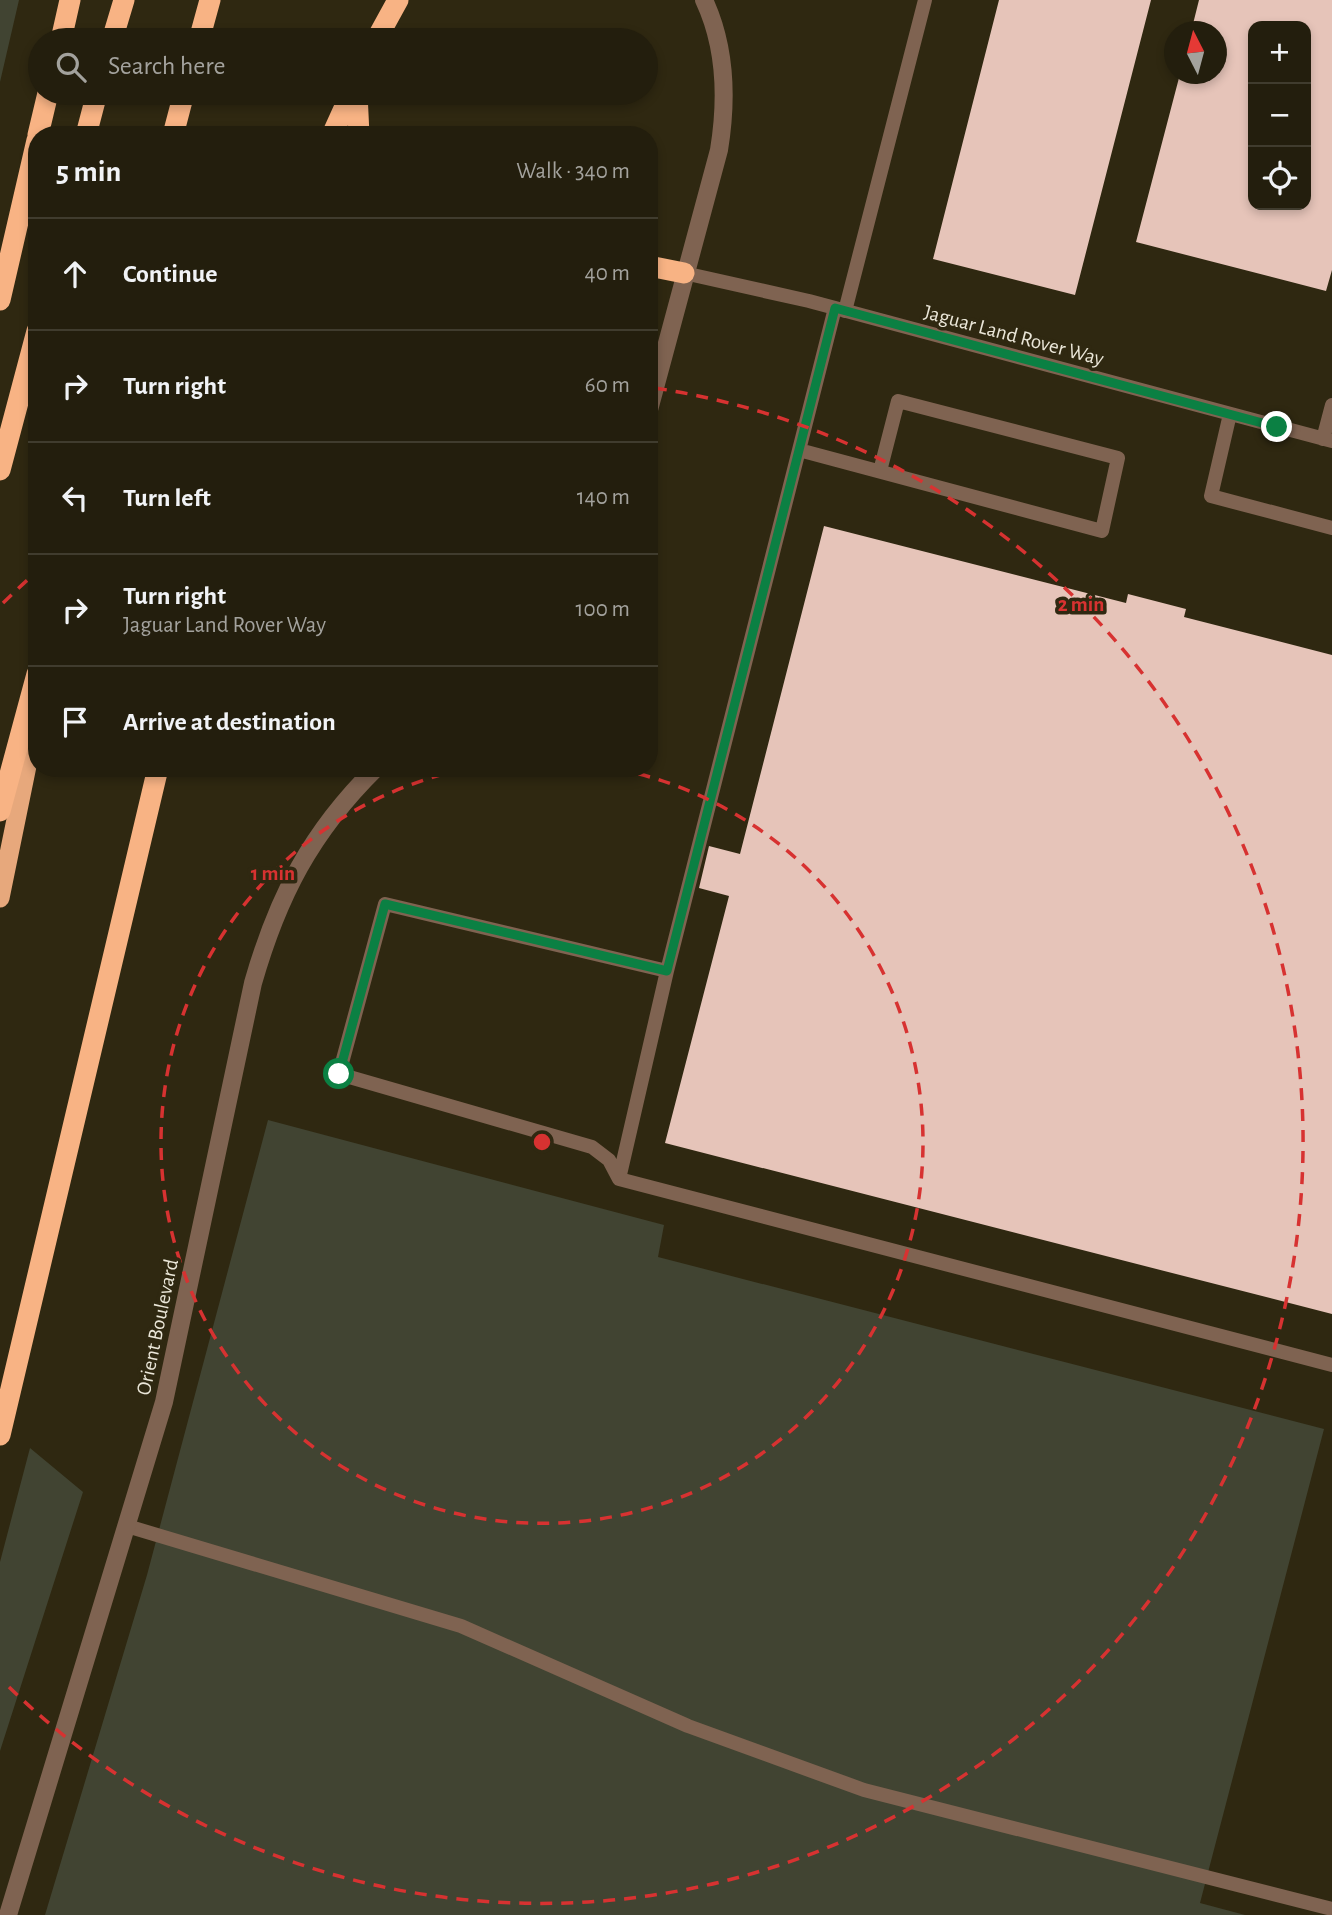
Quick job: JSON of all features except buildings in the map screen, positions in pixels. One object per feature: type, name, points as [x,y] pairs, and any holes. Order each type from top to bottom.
[{"type":"highway","points":[[64,28],[70,0]]},
{"type":"highway","points":[[116,28],[124,0]]},
{"type":"highway","points":[[203,28],[211,0]]},
{"type":"highway","points":[[383,28],[398,0]]},
{"type":"highway","points":[[40,126],[45,105]]},
{"type":"highway","points":[[88,126],[94,105]]},
{"type":"highway","points":[[175,126],[181,105]]},
{"type":"highway","points":[[336,126],[346,105]]},
{"type":"highway","points":[[358,105],[359,126]]},
{"type":"highway","points":[[0,300],[28,179]]},
{"type":"highway","points":[[658,267],[684,273]]},
{"type":"highway","points":[[0,470],[28,365]]},
{"type":"highway","points":[[0,811],[28,707]]},
{"type":"highway","points":[[0,898],[28,761]]},
{"type":"highway","points":[[0,1435],[156,777]]},
{"type":"street","points":[[658,375],[719,150],[725,108],[723,70],[704,0]]},
{"type":"street","name":"Orient Boulevard","points":[[8,1915],[167,1390],[253,983],[265,941],[299,863],[324,826],[368,777]]},
{"type":"lane","points":[[619,1179],[667,971],[799,450],[925,0]]},
{"type":"lane","name":"Jaguar Land Rover Way","points":[[684,273],[840,310],[1327,440]]},
{"type":"lane","points":[[799,450],[1102,531],[1118,458],[898,401],[880,471]]},
{"type":"lane","points":[[1327,440],[1332,405]]},
{"type":"lane","points":[[1230,415],[1210,496],[1332,528]]},
{"type":"lane","points":[[667,971],[385,904],[339,1074],[592,1147],[609,1160],[619,1179],[1332,1365]]},
{"type":"lane","points":[[127,1526],[461,1626],[688,1726],[864,1790],[1332,1909]]},
{"type":"green space","points":[[0,0],[19,0],[0,82]]},
{"type":"green space","points":[[268,1120],[664,1225],[658,1257],[1324,1429],[1200,1903],[1245,1915],[45,1915],[147,1575]]},
{"type":"green space","points":[[30,1448],[83,1492],[0,1751],[0,1562]]},
{"type":"route","points":[[339,1074],[385,904],[667,971],[835,308],[1277,427]]}]
